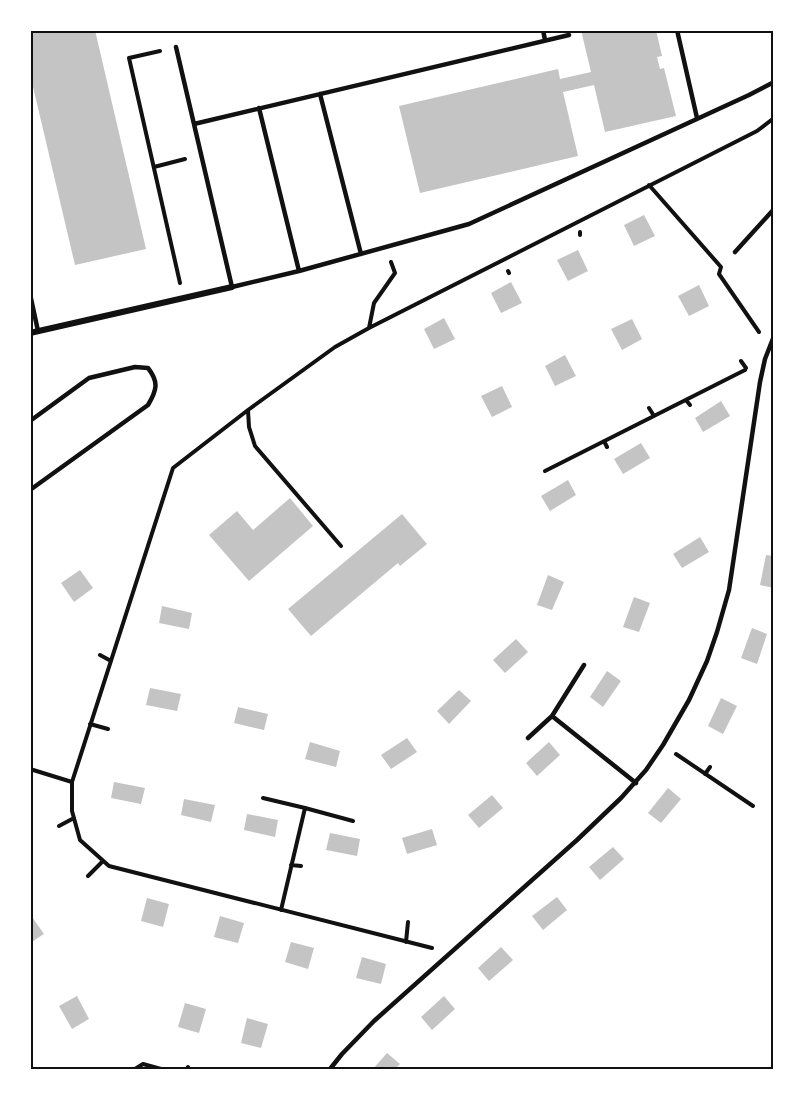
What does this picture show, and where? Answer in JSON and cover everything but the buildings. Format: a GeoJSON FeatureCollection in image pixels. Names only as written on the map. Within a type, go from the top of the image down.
{"type":"FeatureCollection","features":[{"type":"Feature","properties":{"kind":"street"},"geometry":{"type":"LineString","coordinates":[[30,333],[232,287]]}},
{"type":"Feature","properties":{"kind":"lane"},"geometry":{"type":"LineString","coordinates":[[543,30],[546,40]]}},
{"type":"Feature","properties":{"kind":"lane"},"geometry":{"type":"LineString","coordinates":[[677,30],[697,118]]}},
{"type":"Feature","properties":{"kind":"lane"},"geometry":{"type":"LineString","coordinates":[[194,124],[569,35]]}},
{"type":"Feature","properties":{"kind":"lane"},"geometry":{"type":"LineString","coordinates":[[176,47],[232,287],[469,224],[774,82]]}},
{"type":"Feature","properties":{"kind":"lane"},"geometry":{"type":"LineString","coordinates":[[320,94],[361,254]]}},
{"type":"Feature","properties":{"kind":"lane"},"geometry":{"type":"LineString","coordinates":[[259,108],[299,271]]}},
{"type":"Feature","properties":{"kind":"lane"},"geometry":{"type":"LineString","coordinates":[[735,252],[774,209]]}},
{"type":"Feature","properties":{"kind":"lane"},"geometry":{"type":"LineString","coordinates":[[30,294],[38,332]]}},
{"type":"Feature","properties":{"kind":"lane"},"geometry":{"type":"LineString","coordinates":[[330,1069],[375,1021],[577,840],[636,783],[663,745],[689,700],[707,661],[729,590],[760,382],[765,359],[774,336]]}},
{"type":"Feature","properties":{"kind":"lane"},"geometry":{"type":"LineString","coordinates":[[30,421],[89,378],[135,367],[148,368],[154,377],[155,392],[148,405],[30,490]]}},
{"type":"Feature","properties":{"kind":"lane"},"geometry":{"type":"LineString","coordinates":[[528,738],[552,716],[584,665]]}},
{"type":"Feature","properties":{"kind":"lane"},"geometry":{"type":"LineString","coordinates":[[552,716],[636,783]]}},
{"type":"Feature","properties":{"kind":"path"},"geometry":{"type":"LineString","coordinates":[[176,47],[129,58],[183,298]]}},
{"type":"Feature","properties":{"kind":"path"},"geometry":{"type":"LineString","coordinates":[[450,953],[109,866],[81,840],[72,810],[72,782],[172,468],[335,346],[757,131],[774,118]]}},
{"type":"Feature","properties":{"kind":"path"},"geometry":{"type":"LineString","coordinates":[[154,167],[201,156]]}},
{"type":"Feature","properties":{"kind":"path"},"geometry":{"type":"LineString","coordinates":[[649,185],[721,267],[719,274],[769,347]]}},
{"type":"Feature","properties":{"kind":"path"},"geometry":{"type":"LineString","coordinates":[[369,328],[374,303],[395,273],[386,247]]}},
{"type":"Feature","properties":{"kind":"path"},"geometry":{"type":"LineString","coordinates":[[543,465],[546,471],[561,464],[765,359]]}},
{"type":"Feature","properties":{"kind":"path"},"geometry":{"type":"LineString","coordinates":[[686,400],[690,405]]}},
{"type":"Feature","properties":{"kind":"path"},"geometry":{"type":"LineString","coordinates":[[650,408],[654,416]]}},
{"type":"Feature","properties":{"kind":"path"},"geometry":{"type":"LineString","coordinates":[[248,410],[249,427],[255,446],[341,546]]}},
{"type":"Feature","properties":{"kind":"path"},"geometry":{"type":"LineString","coordinates":[[604,441],[607,447]]}},
{"type":"Feature","properties":{"kind":"path"},"geometry":{"type":"LineString","coordinates":[[100,655],[111,661]]}},
{"type":"Feature","properties":{"kind":"path"},"geometry":{"type":"LineString","coordinates":[[90,724],[108,729]]}},
{"type":"Feature","properties":{"kind":"path"},"geometry":{"type":"LineString","coordinates":[[663,745],[753,806]]}},
{"type":"Feature","properties":{"kind":"path"},"geometry":{"type":"LineString","coordinates":[[705,774],[710,767]]}},
{"type":"Feature","properties":{"kind":"path"},"geometry":{"type":"LineString","coordinates":[[30,769],[72,782]]}},
{"type":"Feature","properties":{"kind":"path"},"geometry":{"type":"LineString","coordinates":[[263,798],[353,821]]}},
{"type":"Feature","properties":{"kind":"path"},"geometry":{"type":"LineString","coordinates":[[281,910],[304,808]]}},
{"type":"Feature","properties":{"kind":"path"},"geometry":{"type":"LineString","coordinates":[[59,826],[74,818]]}},
{"type":"Feature","properties":{"kind":"path"},"geometry":{"type":"LineString","coordinates":[[88,876],[103,861]]}},
{"type":"Feature","properties":{"kind":"path"},"geometry":{"type":"LineString","coordinates":[[291,865],[301,866]]}},
{"type":"Feature","properties":{"kind":"path"},"geometry":{"type":"LineString","coordinates":[[406,942],[408,922]]}},
{"type":"Feature","properties":{"kind":"path"},"geometry":{"type":"LineString","coordinates":[[135,1069],[144,1067],[161,1069]]}}]}
